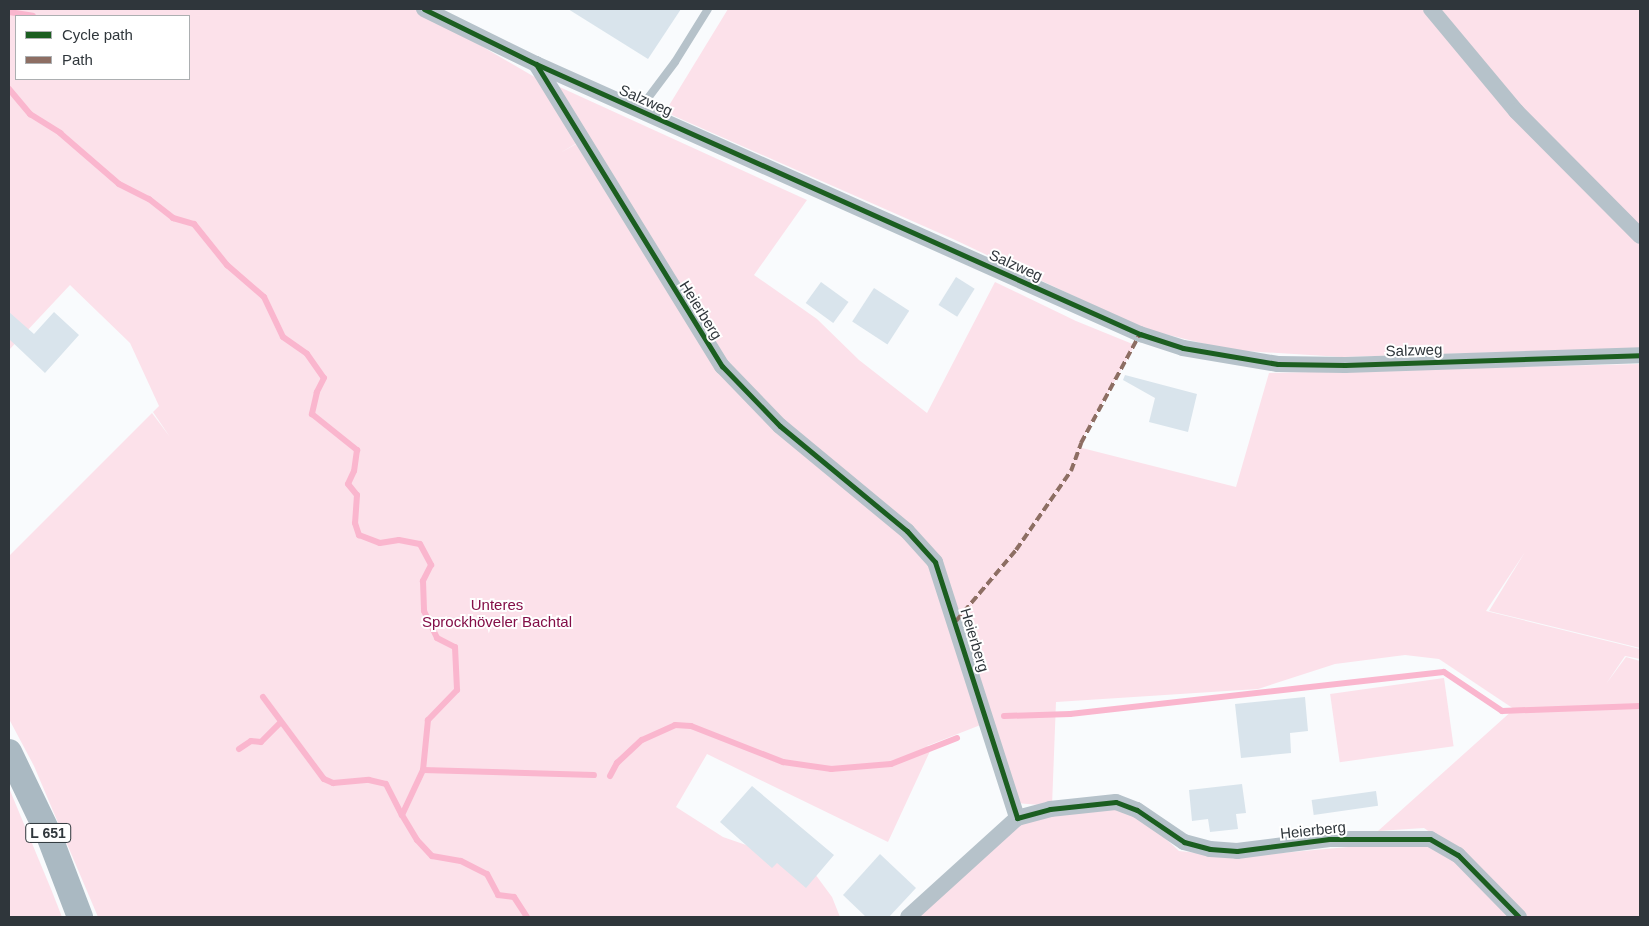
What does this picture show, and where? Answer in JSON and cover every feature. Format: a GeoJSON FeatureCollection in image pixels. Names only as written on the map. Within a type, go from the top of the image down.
{"type":"FeatureCollection","features":[{"type":"Feature","properties":{"kind":"main road","name":"L 651"},"geometry":{"type":"LineString","coordinates":[[9,752],[48,833],[80,917]]}},
{"type":"Feature","properties":{"kind":"street","name":"Salzweg"},"geometry":{"type":"LineString","coordinates":[[424,9],[536,64],[1140,334],[1183,348],[1268,363],[1326,365],[1640,355]]}},
{"type":"Feature","properties":{"kind":"street"},"geometry":{"type":"LineString","coordinates":[[1431,9],[1516,111],[1640,236]]}},
{"type":"Feature","properties":{"kind":"street","name":"Heierberg"},"geometry":{"type":"LineString","coordinates":[[536,64],[722,366],[780,426],[907,531],[935,562],[1017,818]]}},
{"type":"Feature","properties":{"kind":"street","name":"Heierberg"},"geometry":{"type":"LineString","coordinates":[[908,917],[1017,818],[1050,809],[1116,802],[1137,810],[1184,842],[1198,847],[1237,851],[1329,839],[1430,839],[1458,855],[1519,917]]}},
{"type":"Feature","properties":{"kind":"lane"},"geometry":{"type":"LineString","coordinates":[[639,110],[675,62],[708,9]]}},
{"type":"Feature","properties":{"kind":"green space","name":"Unteres Sprockhöveler Bachtal"},"geometry":{"type":"Polygon","coordinates":[[[9,9],[418,9],[538,79],[577,143],[560,153],[578,143],[721,371],[934,563],[983,724],[927,746],[931,749],[888,842],[707,754],[676,807],[723,837],[786,859],[815,874],[832,897],[840,917],[98,917],[34,766],[9,719],[9,556],[152,413],[170,437],[153,412],[159,406],[130,343],[70,285],[9,350],[9,9]]]}},
{"type":"Feature","properties":{"kind":"green space"},"geometry":{"type":"Polygon","coordinates":[[[728,9],[1423,9],[1520,122],[1640,244],[1640,348],[1342,357],[1230,350],[1144,329],[953,239],[665,112],[728,9]]]}},
{"type":"Feature","properties":{"kind":"green space"},"geometry":{"type":"Polygon","coordinates":[[[1432,9],[1640,9],[1640,231],[1602,197],[1432,9]]]}},
{"type":"Feature","properties":{"kind":"green space"},"geometry":{"type":"Polygon","coordinates":[[[553,84],[807,200],[754,275],[817,319],[859,360],[927,413],[995,282],[1076,321],[1135,345],[1078,447],[1236,487],[1269,373],[1640,364],[1640,648],[1489,611],[1525,552],[1486,611],[1640,649],[1640,659],[1625,656],[1606,684],[1626,657],[1640,661],[1640,917],[1523,917],[1459,852],[1424,828],[1378,831],[1514,709],[1439,659],[1405,655],[1335,664],[1258,689],[1056,702],[1052,806],[1015,803],[944,578],[862,492],[721,362],[553,84]]]}},
{"type":"Feature","properties":{"kind":"green space"},"geometry":{"type":"Polygon","coordinates":[[[1444,678],[1454,746],[1340,762],[1330,694],[1444,678]]]}},
{"type":"Feature","properties":{"kind":"green space"},"geometry":{"type":"Polygon","coordinates":[[[9,788],[51,889],[62,917],[9,917],[9,788]]]}},
{"type":"Feature","properties":{"kind":"green space"},"geometry":{"type":"Polygon","coordinates":[[[1127,803],[1179,851],[1236,857],[1426,840],[1456,858],[1515,917],[918,917],[1021,821],[1127,803]]]}},
{"type":"Feature","properties":{"kind":"building"},"geometry":{"type":"Polygon","coordinates":[[[568,9],[681,9],[648,59],[568,9]]]}},
{"type":"Feature","properties":{"kind":"building"},"geometry":{"type":"Polygon","coordinates":[[[956,277],[975,289],[957,317],[939,305],[956,277]]]}},
{"type":"Feature","properties":{"kind":"building"},"geometry":{"type":"Polygon","coordinates":[[[821,282],[849,302],[833,323],[806,303],[821,282]]]}},
{"type":"Feature","properties":{"kind":"building"},"geometry":{"type":"Polygon","coordinates":[[[874,288],[909,311],[887,344],[852,322],[874,288]]]}},
{"type":"Feature","properties":{"kind":"building"},"geometry":{"type":"Polygon","coordinates":[[[9,312],[34,334],[54,312],[79,335],[45,373],[9,339],[9,312]]]}},
{"type":"Feature","properties":{"kind":"building"},"geometry":{"type":"Polygon","coordinates":[[[1125,375],[1197,394],[1188,432],[1149,422],[1155,398],[1123,380],[1125,375]]]}},
{"type":"Feature","properties":{"kind":"building"},"geometry":{"type":"Polygon","coordinates":[[[1305,697],[1308,731],[1290,733],[1291,753],[1241,758],[1235,704],[1305,697]]]}},
{"type":"Feature","properties":{"kind":"building"},"geometry":{"type":"Polygon","coordinates":[[[1242,784],[1246,813],[1236,814],[1238,829],[1210,832],[1208,819],[1192,821],[1189,790],[1242,784]]]}},
{"type":"Feature","properties":{"kind":"building"},"geometry":{"type":"Polygon","coordinates":[[[752,786],[834,855],[806,888],[777,863],[772,868],[720,822],[752,786]]]}},
{"type":"Feature","properties":{"kind":"building"},"geometry":{"type":"Polygon","coordinates":[[[1376,791],[1378,806],[1314,815],[1312,800],[1376,791]]]}},
{"type":"Feature","properties":{"kind":"building"},"geometry":{"type":"Polygon","coordinates":[[[880,854],[916,888],[889,917],[866,917],[843,895],[880,854]]]}},
{"type":"Feature","properties":{"kind":"waterway"},"geometry":{"type":"LineString","coordinates":[[9,12],[27,15]]}},
{"type":"Feature","properties":{"kind":"waterway"},"geometry":{"type":"LineString","coordinates":[[9,89],[30,114],[60,133],[119,184],[149,199],[173,218],[194,224],[227,265],[264,297],[283,337],[307,354],[324,378],[317,392],[312,414],[357,450],[354,471],[348,484],[357,495],[355,523],[359,535],[380,543],[399,540],[420,544],[431,565],[423,581],[424,611],[437,638],[455,647],[457,690],[428,720],[423,770],[402,815],[417,840],[432,856],[461,861],[487,874],[498,895],[514,897],[527,917]]}},
{"type":"Feature","properties":{"kind":"waterway"},"geometry":{"type":"LineString","coordinates":[[1004,716],[1070,714],[1444,672],[1502,711],[1640,706]]}},
{"type":"Feature","properties":{"kind":"waterway"},"geometry":{"type":"LineString","coordinates":[[263,697],[324,779],[333,783],[369,780],[386,784],[402,815]]}},
{"type":"Feature","properties":{"kind":"waterway"},"geometry":{"type":"LineString","coordinates":[[239,749],[251,741],[261,742],[281,722]]}},
{"type":"Feature","properties":{"kind":"waterway"},"geometry":{"type":"LineString","coordinates":[[610,776],[617,763],[642,740],[675,725],[691,726],[783,762],[831,769],[891,764],[957,738]]}},
{"type":"Feature","properties":{"kind":"waterway"},"geometry":{"type":"LineString","coordinates":[[423,770],[594,775]]}},
{"type":"Feature","properties":{"kind":"marked path"},"geometry":{"type":"LineString","coordinates":[[956,621],[1016,550],[1071,471],[1081,443],[1140,334]]}},
{"type":"Feature","properties":{"kind":"cycle path"},"geometry":{"type":"LineString","coordinates":[[424,9],[536,64],[1140,334],[1183,348],[1278,364],[1345,365],[1640,355]]}},
{"type":"Feature","properties":{"kind":"cycle path"},"geometry":{"type":"LineString","coordinates":[[536,64],[722,366],[780,426],[907,531],[935,562],[1017,818],[1050,809],[1116,802],[1137,810],[1184,842],[1210,849],[1237,851],[1329,839],[1430,839],[1458,855],[1519,917]]}}]}
